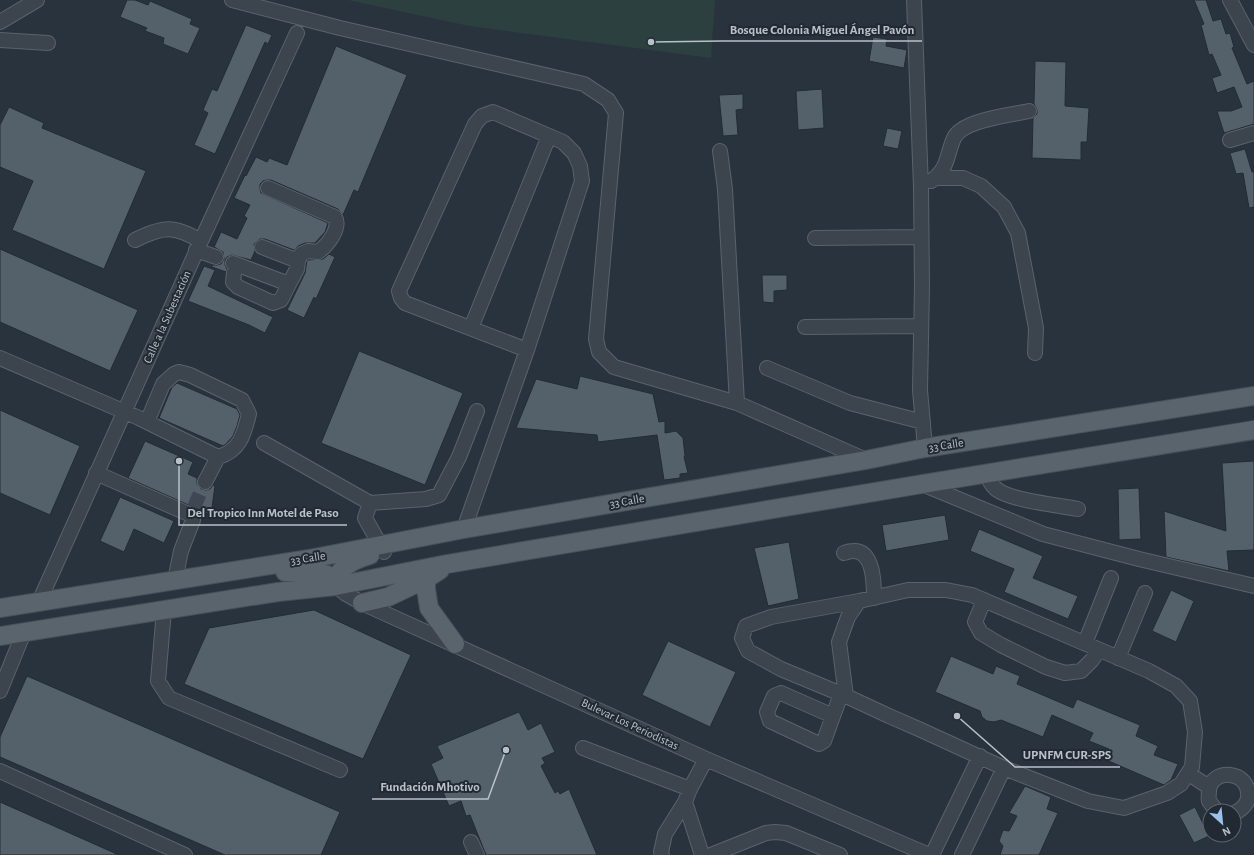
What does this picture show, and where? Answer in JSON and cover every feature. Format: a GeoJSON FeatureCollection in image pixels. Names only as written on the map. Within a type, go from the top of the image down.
{"type":"FeatureCollection","features":[{"type":"Feature","properties":{"kind":"main road","name":"33 Calle"},"geometry":{"type":"LineString","coordinates":[[0,608],[382,548],[464,529],[866,460],[925,448],[1254,396]]}},
{"type":"Feature","properties":{"kind":"main road"},"geometry":{"type":"LineString","coordinates":[[0,636],[278,592],[336,586],[447,564],[986,473],[1254,430]]}},
{"type":"Feature","properties":{"kind":"main road"},"geometry":{"type":"LineString","coordinates":[[336,586],[336,578],[338,574],[350,562],[382,548]]}},
{"type":"Feature","properties":{"kind":"main road"},"geometry":{"type":"LineString","coordinates":[[362,603],[388,597],[426,579],[447,564]]}},
{"type":"Feature","properties":{"kind":"main road"},"geometry":{"type":"LineString","coordinates":[[213,574],[235,577],[305,571],[327,574],[332,577],[336,586]]}},
{"type":"Feature","properties":{"kind":"main road"},"geometry":{"type":"LineString","coordinates":[[426,579],[429,608],[455,644]]}},
{"type":"Feature","properties":{"kind":"street"},"geometry":{"type":"LineString","coordinates":[[0,22],[37,0]]}},
{"type":"Feature","properties":{"kind":"street"},"geometry":{"type":"LineString","coordinates":[[232,0],[340,28],[584,84],[608,100],[616,113],[596,339],[599,352],[614,367],[737,403],[866,460]]}},
{"type":"Feature","properties":{"kind":"street"},"geometry":{"type":"LineString","coordinates":[[914,0],[922,237],[920,390],[925,448]]}},
{"type":"Feature","properties":{"kind":"street"},"geometry":{"type":"LineString","coordinates":[[1230,0],[1254,45]]}},
{"type":"Feature","properties":{"kind":"street","name":"Calle a la Subestación"},"geometry":{"type":"LineString","coordinates":[[39,602],[198,245],[297,33]]}},
{"type":"Feature","properties":{"kind":"street"},"geometry":{"type":"LineString","coordinates":[[0,40],[48,43]]}},
{"type":"Feature","properties":{"kind":"street"},"geometry":{"type":"LineString","coordinates":[[464,529],[527,350],[582,181],[580,166],[574,153],[563,142],[493,112],[482,116],[475,124],[399,291],[401,298],[405,303],[527,350]]}},
{"type":"Feature","properties":{"kind":"street"},"geometry":{"type":"LineString","coordinates":[[921,188],[935,178],[944,167],[954,136],[962,130],[986,119],[1029,112]]}},
{"type":"Feature","properties":{"kind":"street"},"geometry":{"type":"LineString","coordinates":[[1230,140],[1254,133]]}},
{"type":"Feature","properties":{"kind":"street"},"geometry":{"type":"LineString","coordinates":[[471,328],[549,136]]}},
{"type":"Feature","properties":{"kind":"street"},"geometry":{"type":"LineString","coordinates":[[720,151],[725,189],[737,403]]}},
{"type":"Feature","properties":{"kind":"street"},"geometry":{"type":"LineString","coordinates":[[935,178],[963,178],[981,186],[1004,207],[1018,233],[1036,328],[1035,353]]}},
{"type":"Feature","properties":{"kind":"street"},"geometry":{"type":"LineString","coordinates":[[268,188],[325,212],[337,219],[334,233],[323,248],[318,252],[308,251],[301,254],[297,270],[281,300],[273,302],[238,287],[233,282],[235,264],[289,284]]}},
{"type":"Feature","properties":{"kind":"street"},"geometry":{"type":"LineString","coordinates":[[136,240],[162,229],[178,230],[216,257]]}},
{"type":"Feature","properties":{"kind":"street"},"geometry":{"type":"LineString","coordinates":[[815,238],[922,237]]}},
{"type":"Feature","properties":{"kind":"street"},"geometry":{"type":"LineString","coordinates":[[262,247],[298,262]]}},
{"type":"Feature","properties":{"kind":"street"},"geometry":{"type":"LineString","coordinates":[[805,327],[921,326]]}},
{"type":"Feature","properties":{"kind":"street"},"geometry":{"type":"LineString","coordinates":[[0,358],[124,412],[218,457],[226,455],[235,449],[243,435],[250,414],[242,400],[190,375],[179,372],[174,374],[163,384],[146,422]]}},
{"type":"Feature","properties":{"kind":"street"},"geometry":{"type":"LineString","coordinates":[[767,368],[850,403],[923,422]]}},
{"type":"Feature","properties":{"kind":"street"},"geometry":{"type":"LineString","coordinates":[[264,443],[370,503],[426,499],[439,495],[459,457],[477,411]]}},
{"type":"Feature","properties":{"kind":"street"},"geometry":{"type":"LineString","coordinates":[[205,482],[218,457]]}},
{"type":"Feature","properties":{"kind":"street"},"geometry":{"type":"LineString","coordinates":[[96,473],[193,511],[193,520],[181,551],[175,580]]}},
{"type":"Feature","properties":{"kind":"street"},"geometry":{"type":"LineString","coordinates":[[986,473],[990,482],[998,490],[1017,498],[1078,509]]}},
{"type":"Feature","properties":{"kind":"street"},"geometry":{"type":"LineString","coordinates":[[922,484],[1044,534],[1139,559],[1254,586]]}},
{"type":"Feature","properties":{"kind":"street"},"geometry":{"type":"LineString","coordinates":[[370,503],[365,518],[382,548]]}},
{"type":"Feature","properties":{"kind":"street"},"geometry":{"type":"LineString","coordinates":[[844,553],[854,551],[864,554],[871,565],[874,598]]}},
{"type":"Feature","properties":{"kind":"street"},"geometry":{"type":"LineString","coordinates":[[1084,643],[1111,578]]}},
{"type":"Feature","properties":{"kind":"street","name":"Bulevar Los Periodistas"},"geometry":{"type":"LineString","coordinates":[[336,586],[346,594],[362,603],[455,644],[706,760],[908,851],[930,855]]}},
{"type":"Feature","properties":{"kind":"street"},"geometry":{"type":"LineString","coordinates":[[908,590],[946,590],[972,595],[984,600],[1149,671],[1176,686],[1190,701],[1195,732],[1192,767],[1182,784],[1167,794],[1124,808],[1088,801],[1004,768],[844,695],[781,669],[748,651],[742,638],[746,626],[771,617],[859,601],[908,590]]}},
{"type":"Feature","properties":{"kind":"street"},"geometry":{"type":"LineString","coordinates":[[1118,658],[1146,593]]}},
{"type":"Feature","properties":{"kind":"street"},"geometry":{"type":"LineString","coordinates":[[984,600],[975,622],[981,632],[1001,645],[1046,667],[1065,673],[1081,671],[1099,650]]}},
{"type":"Feature","properties":{"kind":"street"},"geometry":{"type":"LineString","coordinates":[[833,716],[782,693],[774,696],[767,712],[770,722],[819,744],[824,741],[833,716],[844,695],[839,642],[848,617],[859,601]]}},
{"type":"Feature","properties":{"kind":"street"},"geometry":{"type":"LineString","coordinates":[[164,610],[158,681],[169,698],[340,770]]}},
{"type":"Feature","properties":{"kind":"street"},"geometry":{"type":"LineString","coordinates":[[0,691],[24,632]]}},
{"type":"Feature","properties":{"kind":"street"},"geometry":{"type":"LineString","coordinates":[[583,748],[688,795]]}},
{"type":"Feature","properties":{"kind":"street"},"geometry":{"type":"LineString","coordinates":[[930,855],[980,756]]}},
{"type":"Feature","properties":{"kind":"street"},"geometry":{"type":"LineString","coordinates":[[659,854],[665,834],[688,795],[706,760]]}},
{"type":"Feature","properties":{"kind":"street"},"geometry":{"type":"LineString","coordinates":[[962,855],[1004,768]]}},
{"type":"Feature","properties":{"kind":"street"},"geometry":{"type":"LineString","coordinates":[[0,771],[185,855]]}},
{"type":"Feature","properties":{"kind":"street"},"geometry":{"type":"LineString","coordinates":[[1189,774],[1209,787]]}},
{"type":"Feature","properties":{"kind":"street"},"geometry":{"type":"LineString","coordinates":[[1211,803],[1209,800],[1209,787],[1214,780],[1226,774],[1234,775],[1243,780],[1248,789],[1248,800],[1242,808]]}},
{"type":"Feature","properties":{"kind":"street"},"geometry":{"type":"LineString","coordinates":[[688,795],[702,855]]}},
{"type":"Feature","properties":{"kind":"street"},"geometry":{"type":"LineString","coordinates":[[711,855],[766,833],[775,832],[786,833],[840,855]]}},
{"type":"Feature","properties":{"kind":"street"},"geometry":{"type":"LineString","coordinates":[[471,842],[477,855]]}},
{"type":"Feature","properties":{"kind":"green space"},"geometry":{"type":"Polygon","coordinates":[[[348,0],[715,0],[711,58],[469,26],[348,0]]]}},
{"type":"Feature","properties":{"kind":"building"},"geometry":{"type":"Polygon","coordinates":[[[127,0],[135,0],[148,5],[150,1],[192,19],[190,24],[200,28],[188,54],[163,44],[164,38],[145,31],[147,28],[120,17],[127,0]]]}},
{"type":"Feature","properties":{"kind":"building"},"geometry":{"type":"Polygon","coordinates":[[[1194,0],[1206,0],[1213,21],[1221,19],[1226,34],[1230,33],[1234,47],[1232,48],[1247,84],[1254,81],[1254,124],[1224,133],[1217,111],[1231,111],[1242,107],[1234,87],[1217,93],[1212,78],[1221,75],[1212,54],[1209,55],[1201,25],[1204,24],[1194,0]]]}},
{"type":"Feature","properties":{"kind":"building"},"geometry":{"type":"Polygon","coordinates":[[[246,25],[272,35],[268,44],[265,42],[215,154],[194,145],[208,113],[203,110],[212,89],[217,91],[246,25]]]}},
{"type":"Feature","properties":{"kind":"building"},"geometry":{"type":"Polygon","coordinates":[[[873,37],[887,39],[886,46],[907,50],[904,68],[869,61],[873,37]]]}},
{"type":"Feature","properties":{"kind":"building"},"geometry":{"type":"Polygon","coordinates":[[[336,46],[407,75],[358,192],[354,190],[343,215],[338,209],[271,180],[263,181],[260,184],[261,193],[328,223],[325,232],[315,243],[305,243],[298,246],[294,250],[265,239],[260,239],[254,244],[255,251],[251,260],[232,255],[227,257],[225,260],[227,269],[226,272],[212,267],[212,265],[221,264],[224,259],[223,252],[214,247],[221,232],[237,239],[247,218],[244,216],[250,205],[234,198],[245,175],[246,176],[256,157],[267,162],[269,158],[287,165],[336,46]]]}},
{"type":"Feature","properties":{"kind":"building"},"geometry":{"type":"Polygon","coordinates":[[[1035,61],[1066,62],[1065,106],[1089,108],[1087,142],[1081,142],[1081,160],[1032,158],[1033,118],[1037,114],[1034,104],[1035,61]]]}},
{"type":"Feature","properties":{"kind":"building"},"geometry":{"type":"Polygon","coordinates":[[[822,89],[824,128],[798,130],[796,91],[822,89]]]}},
{"type":"Feature","properties":{"kind":"building"},"geometry":{"type":"Polygon","coordinates":[[[743,94],[743,109],[736,110],[738,135],[723,136],[719,95],[743,94]]]}},
{"type":"Feature","properties":{"kind":"building"},"geometry":{"type":"Polygon","coordinates":[[[9,107],[44,123],[42,128],[146,171],[104,269],[12,230],[33,181],[0,167],[0,125],[9,107]]]}},
{"type":"Feature","properties":{"kind":"building"},"geometry":{"type":"Polygon","coordinates":[[[887,128],[902,131],[898,149],[883,146],[887,128]]]}},
{"type":"Feature","properties":{"kind":"building"},"geometry":{"type":"Polygon","coordinates":[[[1245,149],[1252,172],[1254,172],[1254,207],[1249,208],[1243,173],[1236,174],[1230,153],[1245,149]]]}},
{"type":"Feature","properties":{"kind":"building"},"geometry":{"type":"Polygon","coordinates":[[[0,249],[138,310],[110,371],[0,322],[0,249]]]}},
{"type":"Feature","properties":{"kind":"building"},"geometry":{"type":"Polygon","coordinates":[[[329,254],[335,257],[316,299],[314,297],[304,318],[287,310],[305,273],[307,260],[323,259],[329,254]]]}},
{"type":"Feature","properties":{"kind":"building"},"geometry":{"type":"Polygon","coordinates":[[[204,266],[215,270],[208,286],[273,317],[265,333],[249,325],[188,301],[204,266]]]}},
{"type":"Feature","properties":{"kind":"building"},"geometry":{"type":"Polygon","coordinates":[[[762,275],[787,275],[787,290],[774,291],[774,303],[763,302],[762,275]]]}},
{"type":"Feature","properties":{"kind":"building"},"geometry":{"type":"Polygon","coordinates":[[[359,351],[463,393],[425,485],[321,443],[359,351]]]}},
{"type":"Feature","properties":{"kind":"building"},"geometry":{"type":"Polygon","coordinates":[[[580,376],[653,394],[659,422],[665,421],[665,433],[676,431],[683,438],[684,457],[688,473],[680,474],[680,478],[664,480],[657,435],[598,442],[597,435],[516,428],[536,379],[577,389],[580,376]]]}},
{"type":"Feature","properties":{"kind":"building"},"geometry":{"type":"Polygon","coordinates":[[[177,383],[237,409],[240,415],[237,426],[233,436],[226,444],[223,446],[159,418],[172,387],[177,383]]]}},
{"type":"Feature","properties":{"kind":"building"},"geometry":{"type":"Polygon","coordinates":[[[0,410],[80,446],[50,515],[0,493],[0,410]]]}},
{"type":"Feature","properties":{"kind":"building"},"geometry":{"type":"Polygon","coordinates":[[[145,441],[193,462],[188,474],[197,478],[197,483],[201,489],[206,490],[210,489],[213,485],[215,486],[211,515],[128,478],[145,441]]]}},
{"type":"Feature","properties":{"kind":"building"},"geometry":{"type":"Polygon","coordinates":[[[1254,461],[1254,550],[1227,551],[1229,571],[1166,557],[1164,511],[1226,531],[1222,463],[1254,461]]]}},
{"type":"Feature","properties":{"kind":"building"},"geometry":{"type":"Polygon","coordinates":[[[1139,488],[1141,539],[1119,540],[1118,489],[1139,488]]]}},
{"type":"Feature","properties":{"kind":"building"},"geometry":{"type":"Polygon","coordinates":[[[120,497],[174,521],[164,543],[134,529],[124,552],[100,541],[120,497]]]}},
{"type":"Feature","properties":{"kind":"building"},"geometry":{"type":"Polygon","coordinates":[[[945,515],[949,540],[886,551],[882,525],[945,515]]]}},
{"type":"Feature","properties":{"kind":"building"},"geometry":{"type":"Polygon","coordinates":[[[979,529],[1043,556],[1033,578],[1078,596],[1068,619],[1004,592],[1014,569],[970,551],[979,529]]]}},
{"type":"Feature","properties":{"kind":"building"},"geometry":{"type":"Polygon","coordinates":[[[789,542],[799,599],[768,606],[754,548],[789,542]]]}},
{"type":"Feature","properties":{"kind":"building"},"geometry":{"type":"Polygon","coordinates":[[[1171,590],[1194,601],[1176,642],[1152,631],[1171,590]]]}},
{"type":"Feature","properties":{"kind":"building"},"geometry":{"type":"Polygon","coordinates":[[[314,610],[411,655],[363,759],[184,684],[209,628],[314,610]]]}},
{"type":"Feature","properties":{"kind":"building"},"geometry":{"type":"Polygon","coordinates":[[[668,641],[736,672],[710,727],[642,695],[668,641]]]}},
{"type":"Feature","properties":{"kind":"building"},"geometry":{"type":"Polygon","coordinates":[[[951,656],[993,674],[996,666],[1020,676],[1017,684],[1073,708],[1077,699],[1140,725],[1136,736],[1158,746],[1154,755],[1178,764],[1171,780],[1164,785],[1104,759],[1109,749],[1089,741],[1093,733],[1052,715],[1043,737],[1001,720],[994,722],[987,721],[982,717],[980,711],[935,692],[951,656]]]}},
{"type":"Feature","properties":{"kind":"building"},"geometry":{"type":"Polygon","coordinates":[[[27,676],[340,812],[321,855],[225,855],[0,757],[0,737],[27,676]]]}},
{"type":"Feature","properties":{"kind":"building"},"geometry":{"type":"Polygon","coordinates":[[[519,712],[528,730],[541,723],[555,752],[542,758],[545,763],[541,766],[555,793],[558,791],[560,794],[569,789],[597,855],[486,855],[470,815],[466,816],[461,801],[449,806],[431,764],[443,758],[437,746],[519,712]]]}},
{"type":"Feature","properties":{"kind":"building"},"geometry":{"type":"Polygon","coordinates":[[[1025,786],[1051,797],[1047,809],[1058,813],[1039,855],[1000,855],[1003,846],[999,841],[1003,830],[1009,831],[1017,816],[1009,813],[1025,786]]]}},
{"type":"Feature","properties":{"kind":"building"},"geometry":{"type":"Polygon","coordinates":[[[0,802],[119,855],[0,855],[0,802]]]}},
{"type":"Feature","properties":{"kind":"building"},"geometry":{"type":"Polygon","coordinates":[[[1195,807],[1202,822],[1202,839],[1194,843],[1179,815],[1195,807]]]}},
{"type":"Feature","properties":{"kind":"tunnel"},"geometry":{"type":"LineString","coordinates":[[194,507],[205,482]]}},
{"type":"Feature","properties":{"kind":"place","name":"Bosque Colonia Miguel Ángel Pavón"},"geometry":{"type":"Point","coordinates":[651,42]}},
{"type":"Feature","properties":{"kind":"place","name":"Del Tropico Inn Motel de Paso"},"geometry":{"type":"Point","coordinates":[179,461]}},
{"type":"Feature","properties":{"kind":"place","name":"UPNFM CUR-SPS"},"geometry":{"type":"Point","coordinates":[957,716]}},
{"type":"Feature","properties":{"kind":"place","name":"Fundación Mhotivo"},"geometry":{"type":"Point","coordinates":[506,750]}}]}
